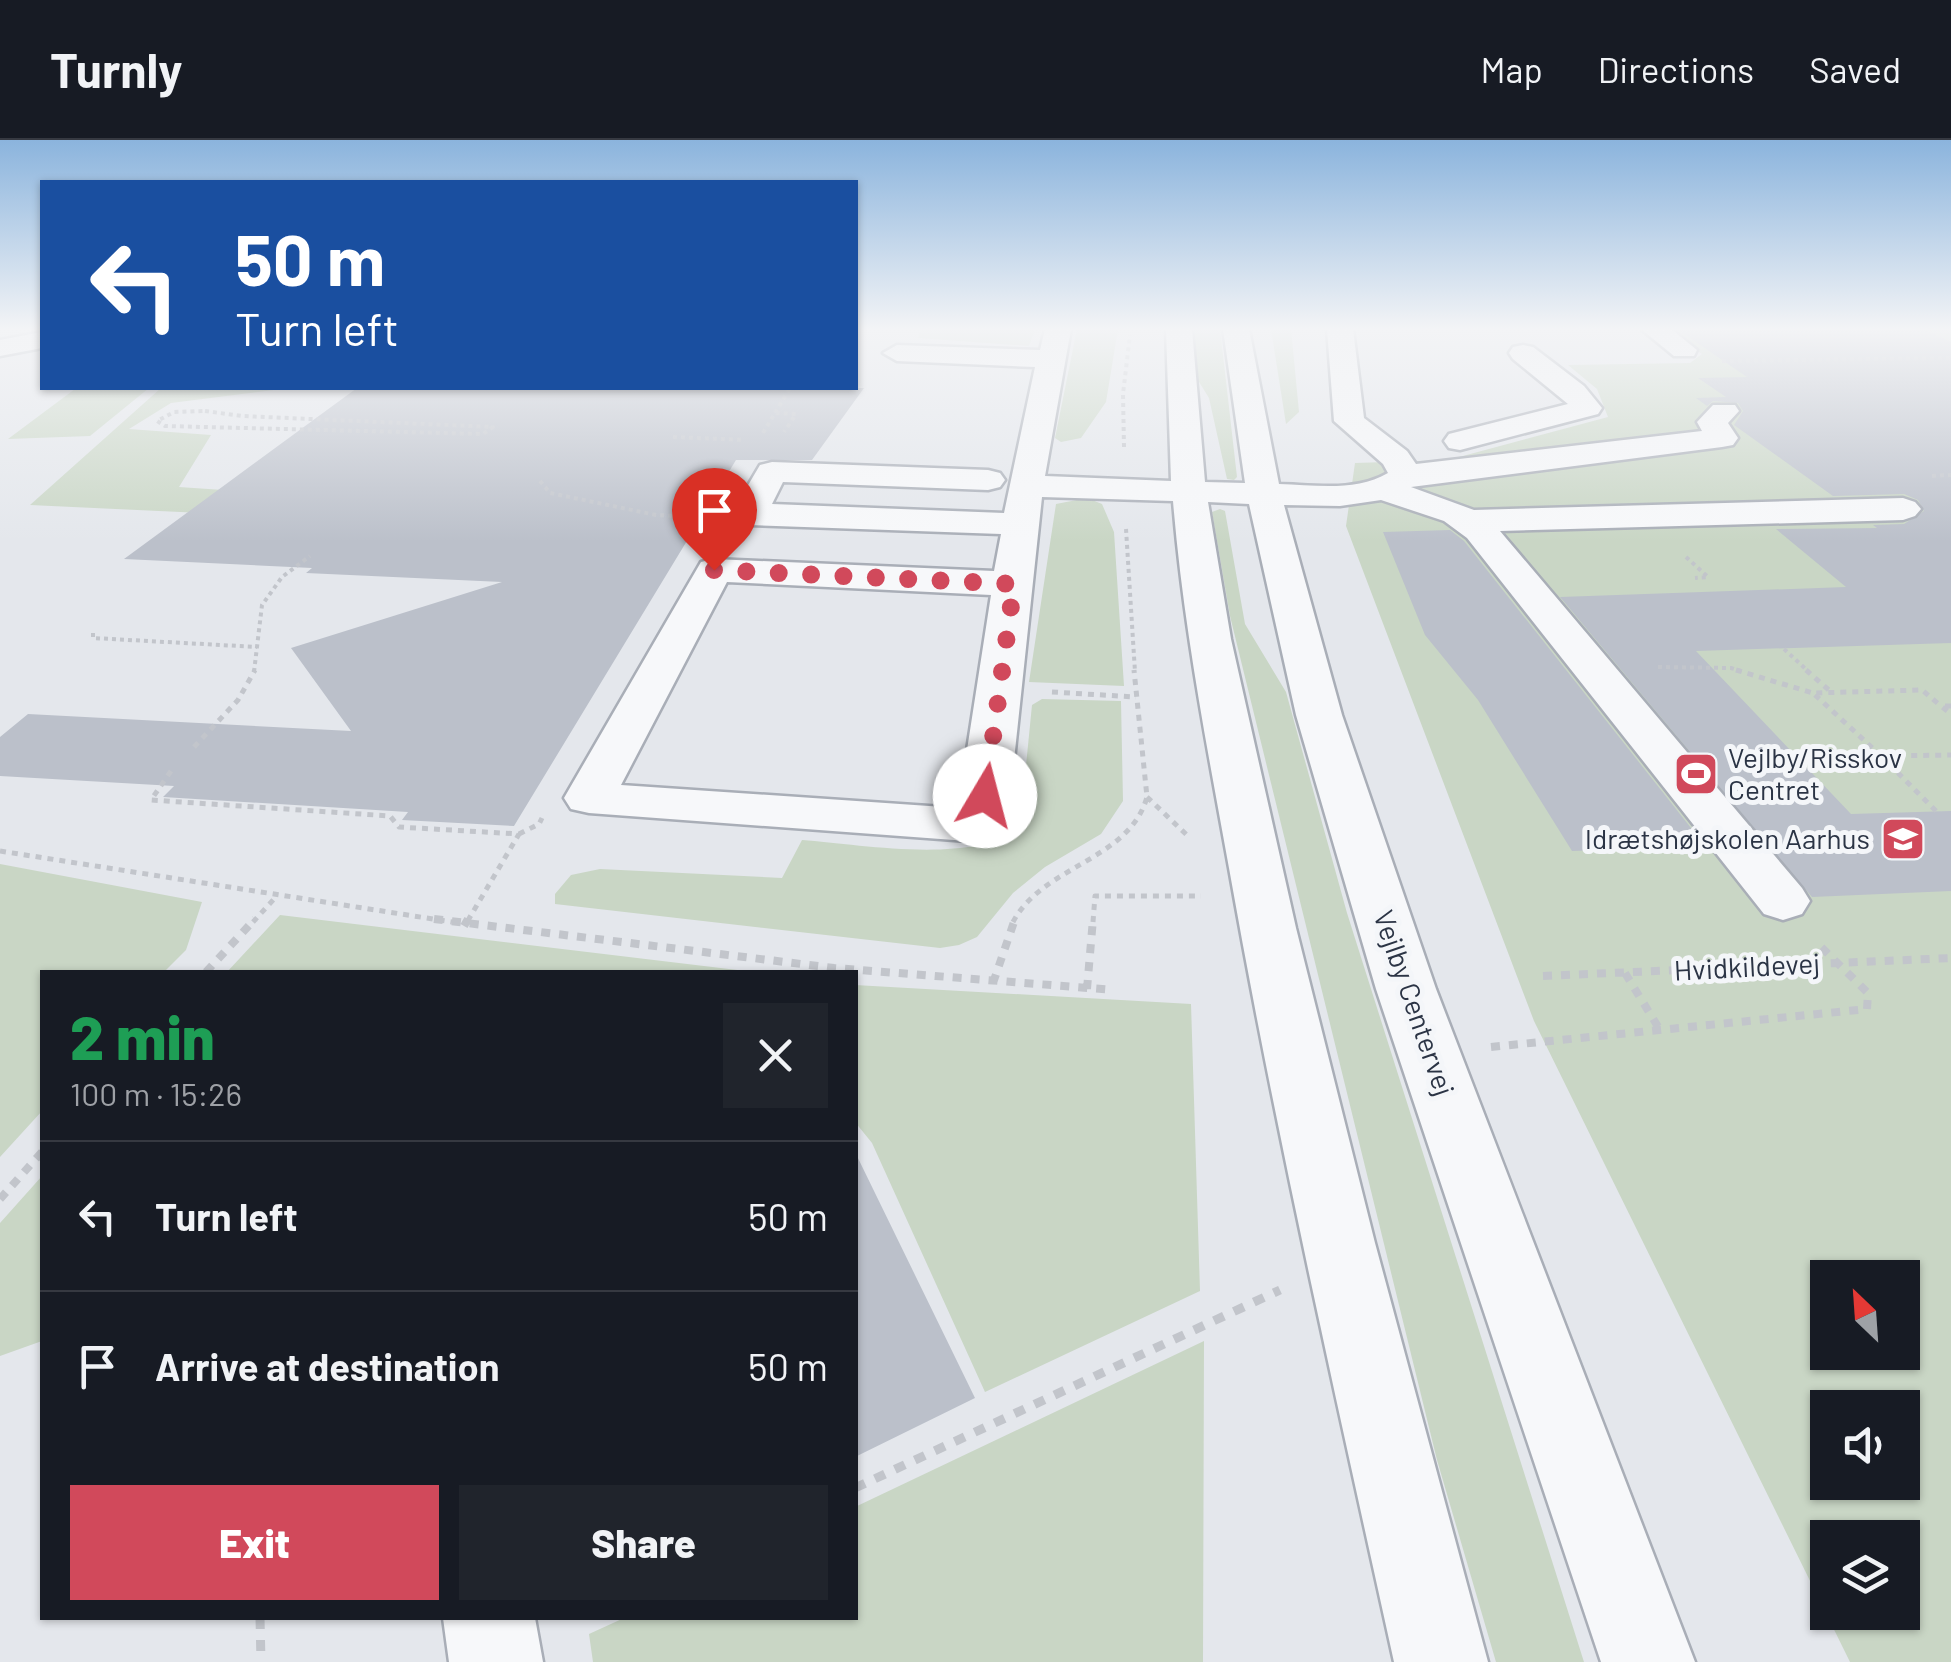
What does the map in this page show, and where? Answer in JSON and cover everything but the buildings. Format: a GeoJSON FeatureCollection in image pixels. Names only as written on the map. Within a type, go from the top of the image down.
{"type":"FeatureCollection","features":[{"type":"Feature","properties":{"kind":"street"},"geometry":{"type":"LineString","coordinates":[[1014,584],[714,570],[589,798],[980,826],[1014,584],[1011,497],[1038,400]]}},
{"type":"Feature","properties":{"kind":"street"},"geometry":{"type":"LineString","coordinates":[[1169,400],[1156,490],[1215,667],[1278,992],[1441,1662]]}},
{"type":"Feature","properties":{"kind":"street","name":"Vejlby Centervej"},"geometry":{"type":"LineString","coordinates":[[1248,400],[1264,494],[1320,715],[1430,1054],[1648,1662]]}},
{"type":"Feature","properties":{"kind":"street"},"geometry":{"type":"LineString","coordinates":[[1348,400],[1350,421],[1395,474],[1470,522],[1783,900]]}},
{"type":"Feature","properties":{"kind":"street"},"geometry":{"type":"LineString","coordinates":[[1011,497],[772,472],[749,514],[1156,490],[1330,496],[1587,408],[1581,400]]}},
{"type":"Feature","properties":{"kind":"street"},"geometry":{"type":"LineString","coordinates":[[1395,474],[1722,438],[1712,422],[1724,411]]}},
{"type":"Feature","properties":{"kind":"street"},"geometry":{"type":"LineString","coordinates":[[1470,522],[1903,509]]}},
{"type":"Feature","properties":{"kind":"street"},"geometry":{"type":"LineString","coordinates":[[489,1620],[496,1662]]}},
{"type":"Feature","properties":{"kind":"path"},"geometry":{"type":"LineString","coordinates":[[768,423],[783,400]]}},
{"type":"Feature","properties":{"kind":"path"},"geometry":{"type":"LineString","coordinates":[[993,983],[1007,934],[1019,911],[1075,866],[1112,847],[1142,815],[1147,797],[1136,698],[1156,490],[1125,400]]}},
{"type":"Feature","properties":{"kind":"path"},"geometry":{"type":"LineString","coordinates":[[205,411],[493,426],[483,434],[165,426],[157,421],[174,412],[205,411]]}},
{"type":"Feature","properties":{"kind":"path"},"geometry":{"type":"LineString","coordinates":[[775,413],[796,414],[790,424]]}},
{"type":"Feature","properties":{"kind":"path"},"geometry":{"type":"LineString","coordinates":[[673,437],[759,440],[764,430]]}},
{"type":"Feature","properties":{"kind":"path"},"geometry":{"type":"LineString","coordinates":[[540,481],[550,493],[656,515],[708,518]]}},
{"type":"Feature","properties":{"kind":"path"},"geometry":{"type":"LineString","coordinates":[[194,747],[244,691],[257,665],[257,622],[267,594],[285,572],[310,556]]}},
{"type":"Feature","properties":{"kind":"path"},"geometry":{"type":"LineString","coordinates":[[93,633],[93,638],[257,647]]}},
{"type":"Feature","properties":{"kind":"path"},"geometry":{"type":"LineString","coordinates":[[1784,648],[1831,692]]}},
{"type":"Feature","properties":{"kind":"path"},"geometry":{"type":"LineString","coordinates":[[1594,670],[1716,666],[1813,693],[1922,690],[1951,714]]}},
{"type":"Feature","properties":{"kind":"path"},"geometry":{"type":"LineString","coordinates":[[1000,689],[1136,698]]}},
{"type":"Feature","properties":{"kind":"path"},"geometry":{"type":"LineString","coordinates":[[1813,693],[1936,812]]}},
{"type":"Feature","properties":{"kind":"path"},"geometry":{"type":"LineString","coordinates":[[1941,706],[1951,706]]}},
{"type":"Feature","properties":{"kind":"path"},"geometry":{"type":"LineString","coordinates":[[1880,756],[1951,754]]}},
{"type":"Feature","properties":{"kind":"path"},"geometry":{"type":"LineString","coordinates":[[170,771],[151,800],[390,816],[399,827],[519,834],[464,926]]}},
{"type":"Feature","properties":{"kind":"path"},"geometry":{"type":"LineString","coordinates":[[0,851],[464,926],[993,983],[1114,990]]}},
{"type":"Feature","properties":{"kind":"path"},"geometry":{"type":"LineString","coordinates":[[1087,988],[1095,896],[1201,896]]}},
{"type":"Feature","properties":{"kind":"path"},"geometry":{"type":"LineString","coordinates":[[208,970],[274,898]]}},
{"type":"Feature","properties":{"kind":"path","name":"Hvidkildevej"},"geometry":{"type":"LineString","coordinates":[[1542,976],[1951,958]]}},
{"type":"Feature","properties":{"kind":"path"},"geometry":{"type":"LineString","coordinates":[[1430,1054],[1867,1009],[1868,993],[1833,963]]}},
{"type":"Feature","properties":{"kind":"path"},"geometry":{"type":"LineString","coordinates":[[1624,972],[1660,1030]]}},
{"type":"Feature","properties":{"kind":"path"},"geometry":{"type":"LineString","coordinates":[[0,1199],[40,1154]]}},
{"type":"Feature","properties":{"kind":"path"},"geometry":{"type":"LineString","coordinates":[[858,1487],[1344,1260]]}},
{"type":"Feature","properties":{"kind":"path"},"geometry":{"type":"LineString","coordinates":[[260,1620],[261,1662]]}},
{"type":"Feature","properties":{"kind":"green space"},"geometry":{"type":"Polygon","coordinates":[[[60,400],[134,400],[90,436],[8,439],[60,400]]]}},
{"type":"Feature","properties":{"kind":"green space"},"geometry":{"type":"Polygon","coordinates":[[[148,400],[194,400],[171,403],[129,429],[211,435],[179,487],[433,504],[501,527],[30,505],[148,400]]]}},
{"type":"Feature","properties":{"kind":"green space"},"geometry":{"type":"Polygon","coordinates":[[[1063,400],[1106,400],[1081,438],[1061,442],[1055,438],[1063,400]]]}},
{"type":"Feature","properties":{"kind":"green space"},"geometry":{"type":"Polygon","coordinates":[[[1209,400],[1228,400],[1237,477],[1227,479],[1209,400]]]}},
{"type":"Feature","properties":{"kind":"green space"},"geometry":{"type":"Polygon","coordinates":[[[1282,400],[1298,400],[1299,412],[1286,424],[1282,400]]]}},
{"type":"Feature","properties":{"kind":"green space","name":"Vejlby/Risskov Centret"},"geometry":{"type":"Polygon","coordinates":[[[1601,400],[1951,400],[1951,1662],[1850,1662],[1834,1630],[1920,1630],[1920,1520],[1810,1520],[1810,1581],[1534,1021],[1346,526],[1355,463],[1448,460],[1608,417],[1601,400]]]}},
{"type":"Feature","properties":{"kind":"green space"},"geometry":{"type":"Polygon","coordinates":[[[1087,498],[1102,504],[1114,532],[1124,686],[1029,682],[1056,504],[1087,498]]]}},
{"type":"Feature","properties":{"kind":"green space"},"geometry":{"type":"Polygon","coordinates":[[[1225,511],[1245,624],[1286,692],[1347,913],[1584,1662],[1496,1662],[1437,1460],[1230,616],[1212,512],[1225,511]]]}},
{"type":"Feature","properties":{"kind":"green space"},"geometry":{"type":"Polygon","coordinates":[[[1042,699],[1121,701],[1123,801],[1101,834],[1045,867],[1013,893],[977,937],[959,945],[940,948],[555,904],[555,894],[571,875],[600,869],[782,878],[802,840],[916,850],[976,846],[1000,838],[1020,826],[1032,705],[1042,699]]]}},
{"type":"Feature","properties":{"kind":"green space"},"geometry":{"type":"Polygon","coordinates":[[[0,864],[202,902],[186,950],[166,970],[40,970],[40,1113],[0,1157],[0,864]]]}},
{"type":"Feature","properties":{"kind":"green space"},"geometry":{"type":"Polygon","coordinates":[[[280,915],[737,970],[229,970],[280,915]]]}},
{"type":"Feature","properties":{"kind":"green space"},"geometry":{"type":"Polygon","coordinates":[[[858,985],[1191,1004],[1200,1291],[985,1392],[872,1143],[858,1126],[858,985]]]}},
{"type":"Feature","properties":{"kind":"green space"},"geometry":{"type":"Polygon","coordinates":[[[40,1178],[40,1342],[0,1356],[0,1223],[40,1178]]]}},
{"type":"Feature","properties":{"kind":"green space"},"geometry":{"type":"Polygon","coordinates":[[[1204,1341],[1203,1662],[593,1662],[589,1634],[620,1620],[858,1620],[858,1506],[1204,1341]]]}},
{"type":"Feature","properties":{"kind":"place","name":"Vejlby/Risskov Centret"},"geometry":{"type":"Point","coordinates":[1696,774]}},
{"type":"Feature","properties":{"kind":"place","name":"Idrætshøjskolen Aarhus"},"geometry":{"type":"Point","coordinates":[1903,839]}},
{"type":"Feature","properties":{"kind":"route"},"geometry":{"type":"LineString","coordinates":[[714,570],[1014,584],[985,796]]}}]}
